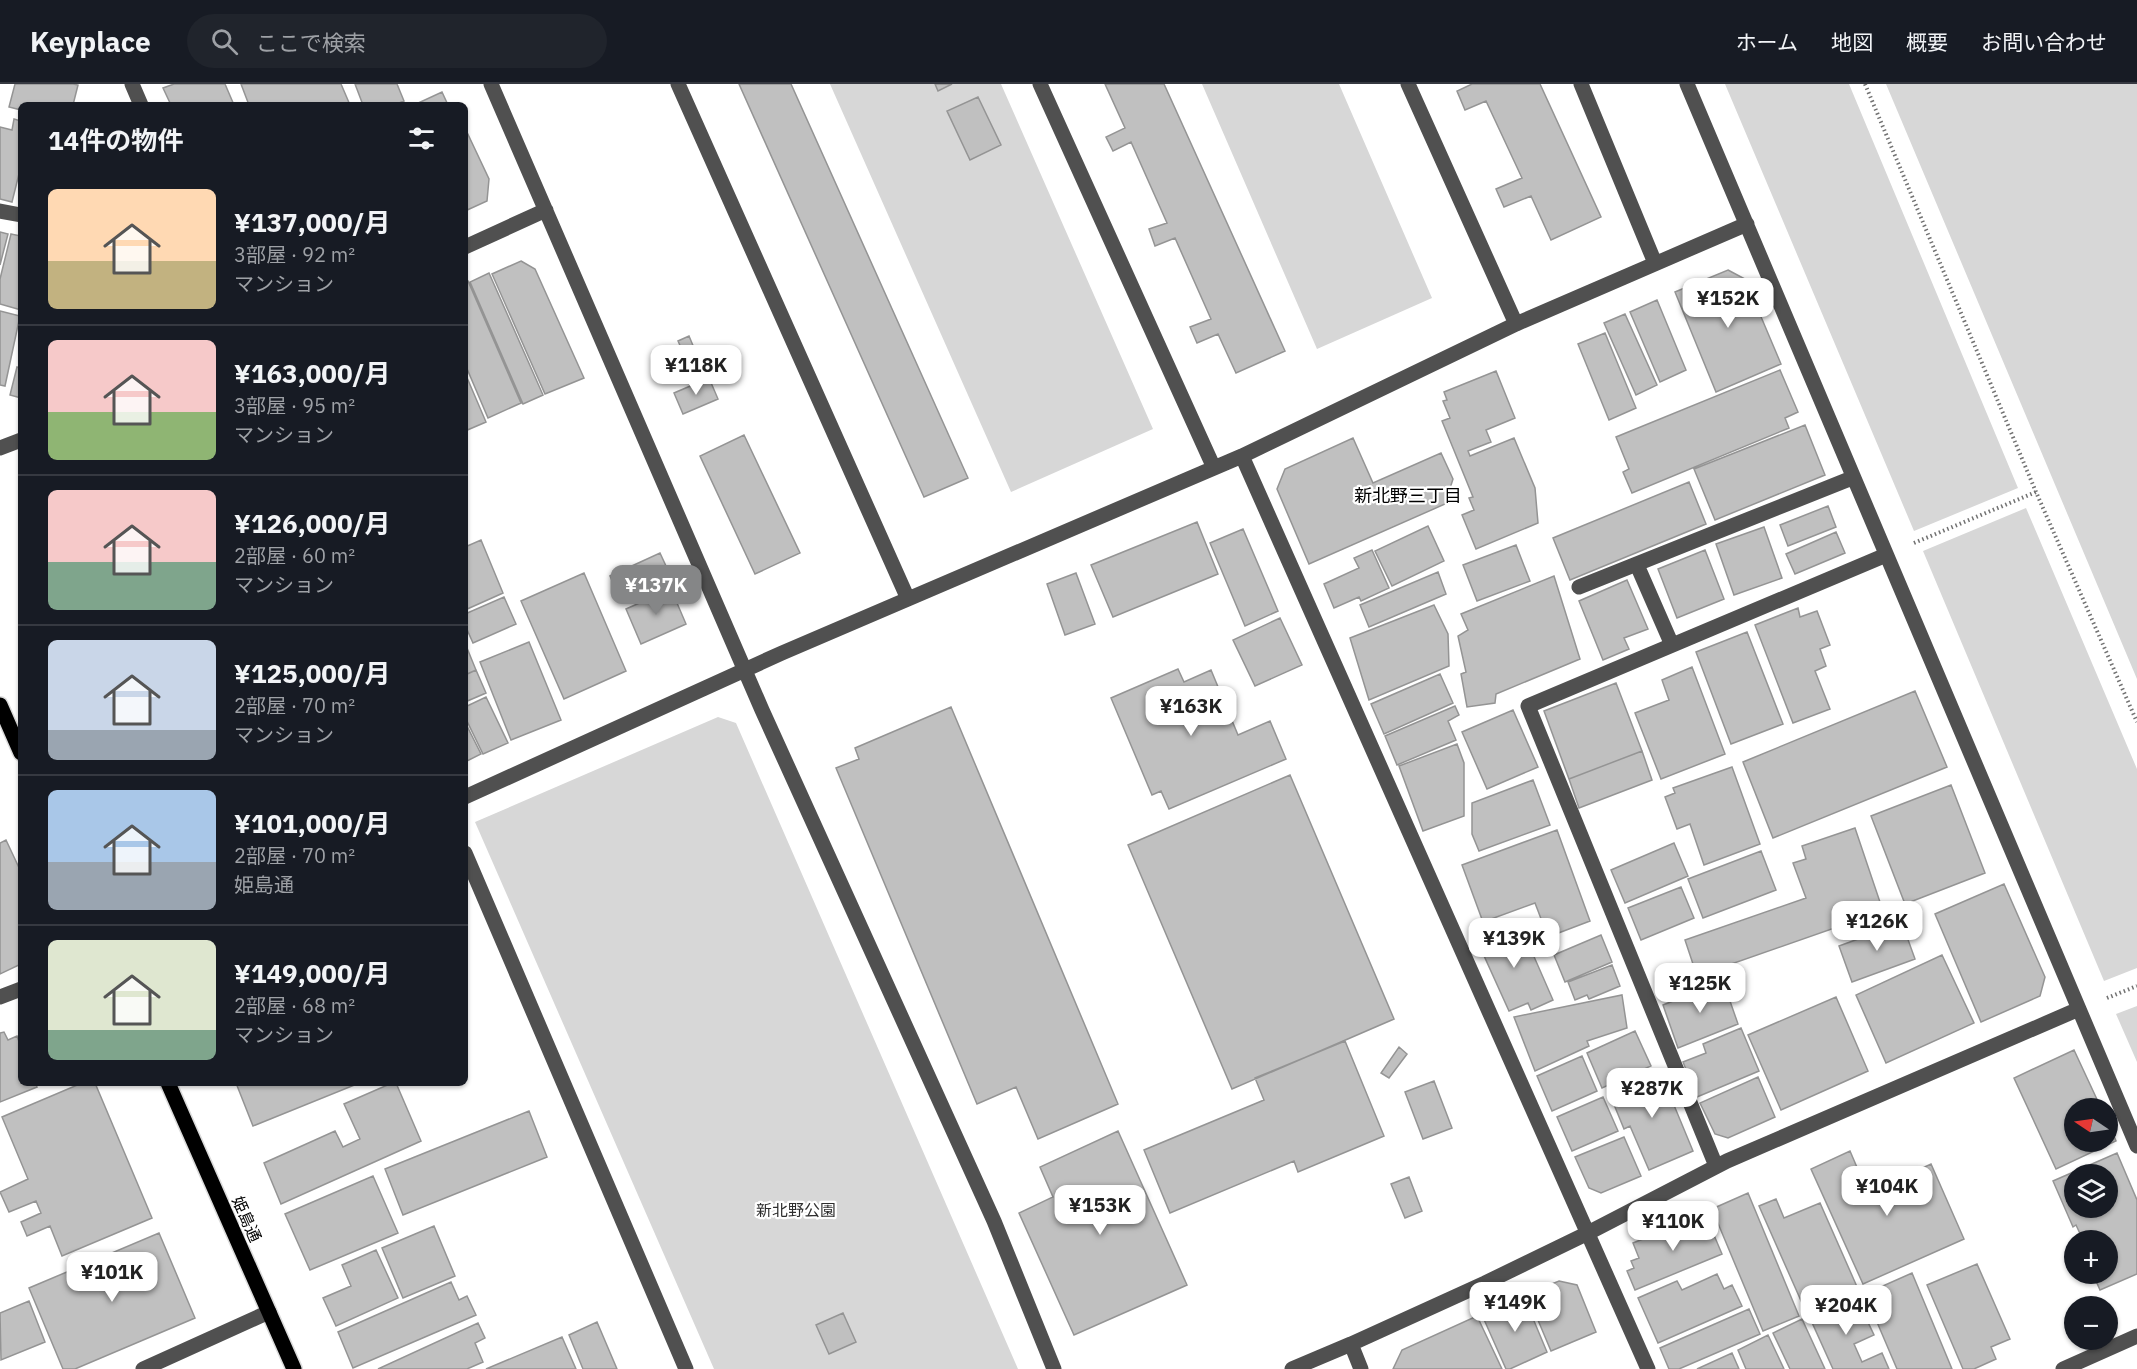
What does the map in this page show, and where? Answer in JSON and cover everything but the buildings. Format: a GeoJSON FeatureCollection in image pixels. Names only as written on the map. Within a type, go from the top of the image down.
{"type":"FeatureCollection","features":[{"type":"Feature","properties":{"kind":"main road"},"geometry":{"type":"LineString","coordinates":[[0,705],[18,746]]}},
{"type":"Feature","properties":{"kind":"main road","name":"姫島通"},"geometry":{"type":"LineString","coordinates":[[169,1086],[294,1369]]}},
{"type":"Feature","properties":{"kind":"street"},"geometry":{"type":"LineString","coordinates":[[132,84],[140,102]]}},
{"type":"Feature","properties":{"kind":"street"},"geometry":{"type":"LineString","coordinates":[[491,84],[772,732],[994,1221],[1054,1369]]}},
{"type":"Feature","properties":{"kind":"street"},"geometry":{"type":"LineString","coordinates":[[678,84],[908,599]]}},
{"type":"Feature","properties":{"kind":"street"},"geometry":{"type":"LineString","coordinates":[[1040,84],[1214,468]]}},
{"type":"Feature","properties":{"kind":"street"},"geometry":{"type":"LineString","coordinates":[[1408,84],[1516,324]]}},
{"type":"Feature","properties":{"kind":"street"},"geometry":{"type":"LineString","coordinates":[[1581,84],[1655,263]]}},
{"type":"Feature","properties":{"kind":"street"},"geometry":{"type":"LineString","coordinates":[[1687,84],[2137,1146]]}},
{"type":"Feature","properties":{"kind":"street"},"geometry":{"type":"LineString","coordinates":[[468,246],[546,210]]}},
{"type":"Feature","properties":{"kind":"street"},"geometry":{"type":"LineString","coordinates":[[0,211],[18,214]]}},
{"type":"Feature","properties":{"kind":"street"},"geometry":{"type":"LineString","coordinates":[[468,796],[746,669],[1242,456],[1516,324],[1747,224]]}},
{"type":"Feature","properties":{"kind":"street"},"geometry":{"type":"LineString","coordinates":[[0,448],[18,441]]}},
{"type":"Feature","properties":{"kind":"street"},"geometry":{"type":"LineString","coordinates":[[1242,456],[1648,1369]]}},
{"type":"Feature","properties":{"kind":"street"},"geometry":{"type":"LineString","coordinates":[[1579,587],[1852,478]]}},
{"type":"Feature","properties":{"kind":"street"},"geometry":{"type":"LineString","coordinates":[[1716,1166],[1528,706],[1886,555]]}},
{"type":"Feature","properties":{"kind":"street"},"geometry":{"type":"LineString","coordinates":[[1638,565],[1672,645]]}},
{"type":"Feature","properties":{"kind":"street"},"geometry":{"type":"LineString","coordinates":[[468,860],[686,1369]]}},
{"type":"Feature","properties":{"kind":"street"},"geometry":{"type":"LineString","coordinates":[[0,997],[18,990]]}},
{"type":"Feature","properties":{"kind":"street"},"geometry":{"type":"LineString","coordinates":[[1292,1369],[1351,1344],[1587,1234],[1716,1166],[2079,1009]]}},
{"type":"Feature","properties":{"kind":"street"},"geometry":{"type":"LineString","coordinates":[[142,1369],[269,1312]]}},
{"type":"Feature","properties":{"kind":"street"},"geometry":{"type":"LineString","coordinates":[[2063,1369],[2137,1336]]}},
{"type":"Feature","properties":{"kind":"street"},"geometry":{"type":"LineString","coordinates":[[1351,1344],[1361,1369]]}},
{"type":"Feature","properties":{"kind":"path"},"geometry":{"type":"LineString","coordinates":[[1865,84],[2036,492],[2137,722]]}},
{"type":"Feature","properties":{"kind":"path"},"geometry":{"type":"LineString","coordinates":[[1886,555],[2036,492]]}},
{"type":"Feature","properties":{"kind":"green space"},"geometry":{"type":"Polygon","coordinates":[[[830,84],[1001,84],[1153,429],[1011,492],[830,84]]]}},
{"type":"Feature","properties":{"kind":"green space"},"geometry":{"type":"Polygon","coordinates":[[[1202,84],[1339,84],[1432,298],[1317,349],[1202,84]]]}},
{"type":"Feature","properties":{"kind":"green space"},"geometry":{"type":"Polygon","coordinates":[[[1725,84],[1849,84],[2018,488],[1914,531],[1725,84]]]}},
{"type":"Feature","properties":{"kind":"green space"},"geometry":{"type":"Polygon","coordinates":[[[1886,84],[2137,84],[2137,679],[1886,84]]]}},
{"type":"Feature","properties":{"kind":"green space"},"geometry":{"type":"Polygon","coordinates":[[[2026,508],[2137,769],[2137,968],[2104,981],[1923,551],[2026,508]]]}},
{"type":"Feature","properties":{"kind":"green space","name":"新北野公園"},"geometry":{"type":"Polygon","coordinates":[[[718,717],[736,723],[1018,1369],[714,1369],[475,822],[718,717]]]}},
{"type":"Feature","properties":{"kind":"green space"},"geometry":{"type":"Polygon","coordinates":[[[2137,1006],[2137,1062],[2116,1014],[2137,1006]]]}},
{"type":"Feature","properties":{"kind":"district","name":"新北野三丁目"},"geometry":{"type":"Point","coordinates":[1408,496]}}]}
